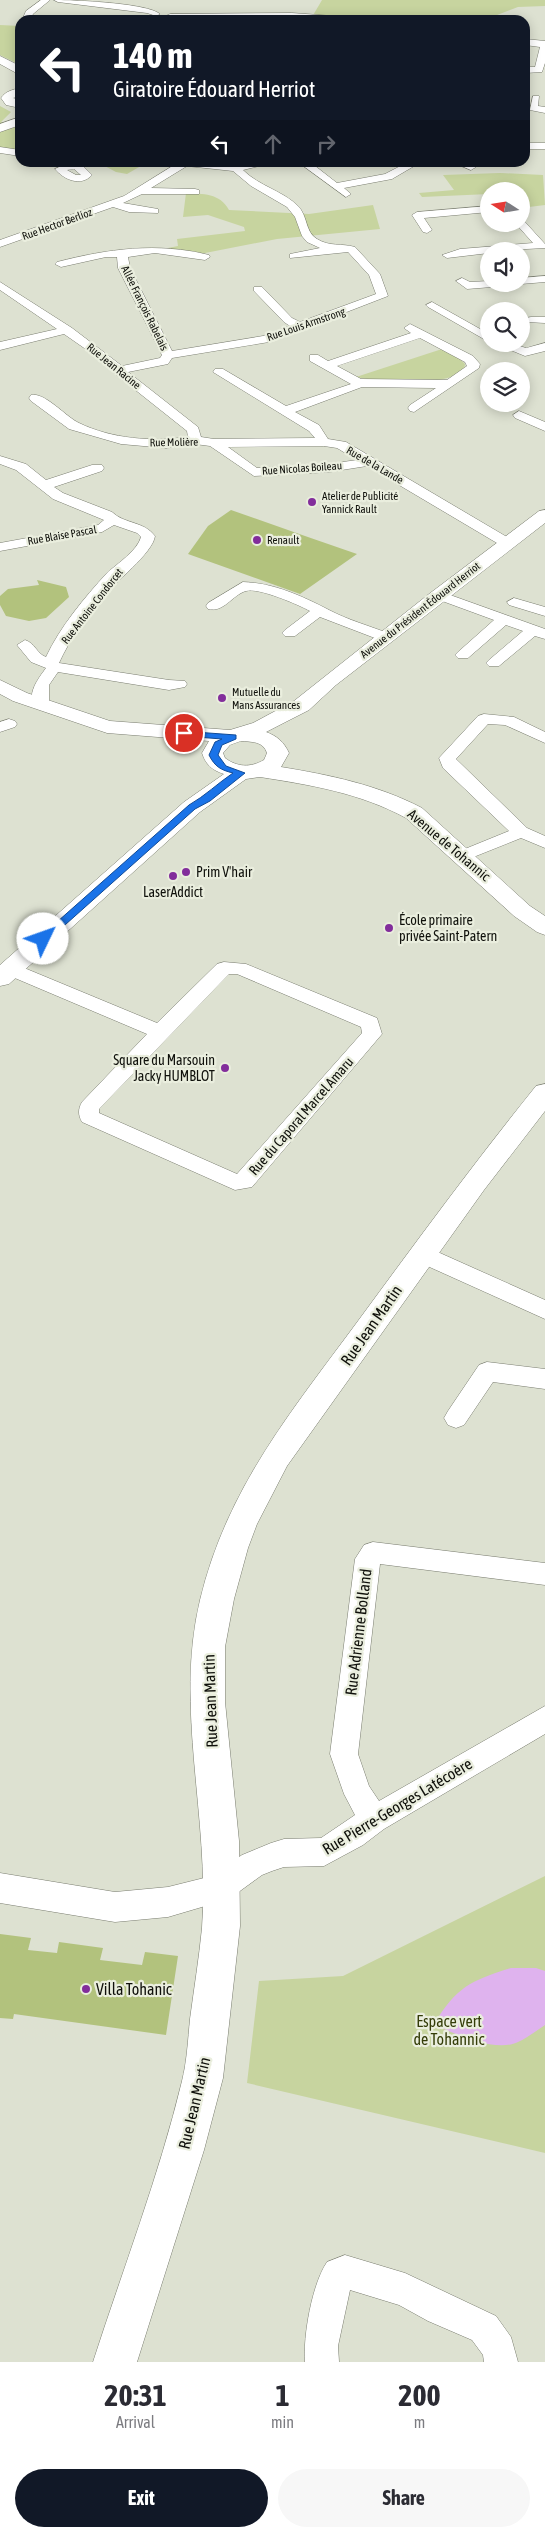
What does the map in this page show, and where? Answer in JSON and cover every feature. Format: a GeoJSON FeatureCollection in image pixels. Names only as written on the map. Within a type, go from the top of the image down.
{"type":"FeatureCollection","features":[{"type":"Feature","properties":{"kind":"main road"},"geometry":{"type":"LineString","coordinates":[[0,59],[15,68]]}},
{"type":"Feature","properties":{"kind":"main road"},"geometry":{"type":"LineString","coordinates":[[0,128],[15,123]]}},
{"type":"Feature","properties":{"kind":"main road","name":"Avenue du Président Édouard Herriot"},"geometry":{"type":"LineString","coordinates":[[215,759],[218,744],[297,708],[439,595],[545,515]]}},
{"type":"Feature","properties":{"kind":"main road","name":"Avenue de Tohannic"},"geometry":{"type":"LineString","coordinates":[[5,689],[41,695],[123,735],[190,747],[215,759],[231,771],[333,783],[362,790],[402,806],[414,813],[522,911],[545,927]]}},
{"type":"Feature","properties":{"kind":"main road","name":"Avenue du Président Édouard Herriot"},"geometry":{"type":"LineString","coordinates":[[250,772],[274,764],[276,749],[297,708]]}},
{"type":"Feature","properties":{"kind":"main road","name":"Avenue de Tohannic"},"geometry":{"type":"LineString","coordinates":[[107,728],[264,738],[276,749],[333,783]]}},
{"type":"Feature","properties":{"kind":"main road"},"geometry":{"type":"LineString","coordinates":[[192,807],[195,797],[208,781],[215,759]]}},
{"type":"Feature","properties":{"kind":"main road"},"geometry":{"type":"LineString","coordinates":[[5,973],[192,807],[206,799],[220,786],[250,772]]}},
{"type":"Feature","properties":{"kind":"main road","name":"Avenue de Tohannic"},"geometry":{"type":"LineString","coordinates":[[505,894],[545,911]]}},
{"type":"Feature","properties":{"kind":"main road","name":"Rue Jean Martin"},"geometry":{"type":"LineString","coordinates":[[115,2362],[183,2150],[202,2078],[222,1926],[219,1889],[220,1841],[208,1712],[208,1647],[213,1618],[232,1548],[242,1521],[276,1457],[474,1182],[544,1095]]}},
{"type":"Feature","properties":{"kind":"street"},"geometry":{"type":"LineString","coordinates":[[29,15],[46,0]]}},
{"type":"Feature","properties":{"kind":"street"},"geometry":{"type":"LineString","coordinates":[[58,0],[148,11],[155,15]]}},
{"type":"Feature","properties":{"kind":"street"},"geometry":{"type":"LineString","coordinates":[[254,14],[260,5]]}},
{"type":"Feature","properties":{"kind":"street"},"geometry":{"type":"LineString","coordinates":[[34,15],[41,14]]}},
{"type":"Feature","properties":{"kind":"street"},"geometry":{"type":"LineString","coordinates":[[212,15],[267,15]]}},
{"type":"Feature","properties":{"kind":"street"},"geometry":{"type":"LineString","coordinates":[[530,43],[545,45],[540,72],[530,71]]}},
{"type":"Feature","properties":{"kind":"street"},"geometry":{"type":"LineString","coordinates":[[530,107],[536,98]]}},
{"type":"Feature","properties":{"kind":"street"},"geometry":{"type":"LineString","coordinates":[[530,108],[545,110]]}},
{"type":"Feature","properties":{"kind":"street"},"geometry":{"type":"LineString","coordinates":[[530,146],[545,146]]}},
{"type":"Feature","properties":{"kind":"street"},"geometry":{"type":"LineString","coordinates":[[0,150],[15,152]]}},
{"type":"Feature","properties":{"kind":"street"},"geometry":{"type":"LineString","coordinates":[[0,160],[15,153]]}},
{"type":"Feature","properties":{"kind":"street","name":"Rue Hector Berlioz"},"geometry":{"type":"LineString","coordinates":[[0,244],[113,204],[141,191],[180,167]]}},
{"type":"Feature","properties":{"kind":"street"},"geometry":{"type":"LineString","coordinates":[[226,167],[242,167]]}},
{"type":"Feature","properties":{"kind":"street"},"geometry":{"type":"LineString","coordinates":[[310,167],[346,194]]}},
{"type":"Feature","properties":{"kind":"street"},"geometry":{"type":"LineString","coordinates":[[392,176],[407,167]]}},
{"type":"Feature","properties":{"kind":"street"},"geometry":{"type":"LineString","coordinates":[[236,168],[295,210],[307,238],[316,245],[334,249]]}},
{"type":"Feature","properties":{"kind":"street"},"geometry":{"type":"LineString","coordinates":[[335,186],[392,176],[413,176]]}},
{"type":"Feature","properties":{"kind":"street","name":"Rue Hector Berlioz"},"geometry":{"type":"LineString","coordinates":[[141,191],[195,192]]}},
{"type":"Feature","properties":{"kind":"street"},"geometry":{"type":"LineString","coordinates":[[113,204],[129,209],[154,210]]}},
{"type":"Feature","properties":{"kind":"street"},"geometry":{"type":"LineString","coordinates":[[427,230],[417,215],[480,210]]}},
{"type":"Feature","properties":{"kind":"street"},"geometry":{"type":"LineString","coordinates":[[529,232],[544,247]]}},
{"type":"Feature","properties":{"kind":"street"},"geometry":{"type":"LineString","coordinates":[[447,256],[460,252],[544,247]]}},
{"type":"Feature","properties":{"kind":"street","name":"Rue Louis Armstrong"},"geometry":{"type":"LineString","coordinates":[[118,370],[164,361],[168,355],[265,339],[382,296],[374,274],[354,251],[347,248],[334,249],[294,256]]}},
{"type":"Feature","properties":{"kind":"street","name":"Allée François Rabelais"},"geometry":{"type":"LineString","coordinates":[[168,355],[124,268],[122,254],[154,250],[205,257]]}},
{"type":"Feature","properties":{"kind":"street"},"geometry":{"type":"LineString","coordinates":[[61,264],[106,254],[122,254]]}},
{"type":"Feature","properties":{"kind":"street"},"geometry":{"type":"LineString","coordinates":[[530,281],[545,280]]}},
{"type":"Feature","properties":{"kind":"street"},"geometry":{"type":"LineString","coordinates":[[462,281],[467,286],[480,285]]}},
{"type":"Feature","properties":{"kind":"street","name":"Rue Jean Racine"},"geometry":{"type":"LineString","coordinates":[[0,285],[115,364],[118,370],[193,430],[196,440]]}},
{"type":"Feature","properties":{"kind":"street"},"geometry":{"type":"LineString","coordinates":[[258,289],[288,320],[301,327]]}},
{"type":"Feature","properties":{"kind":"street"},"geometry":{"type":"LineString","coordinates":[[432,305],[480,334]]}},
{"type":"Feature","properties":{"kind":"street"},"geometry":{"type":"LineString","coordinates":[[531,320],[545,320]]}},
{"type":"Feature","properties":{"kind":"street"},"geometry":{"type":"LineString","coordinates":[[0,346],[68,330]]}},
{"type":"Feature","properties":{"kind":"street"},"geometry":{"type":"LineString","coordinates":[[327,365],[415,331],[473,361],[473,368],[414,408]]}},
{"type":"Feature","properties":{"kind":"street"},"geometry":{"type":"LineString","coordinates":[[530,351],[545,347]]}},
{"type":"Feature","properties":{"kind":"street"},"geometry":{"type":"LineString","coordinates":[[314,358],[358,383],[448,384]]}},
{"type":"Feature","properties":{"kind":"street","name":"Rue de la Lande"},"geometry":{"type":"LineString","coordinates":[[219,372],[314,428],[324,442],[341,446],[507,543]]}},
{"type":"Feature","properties":{"kind":"street"},"geometry":{"type":"LineString","coordinates":[[285,411],[355,388],[358,383]]}},
{"type":"Feature","properties":{"kind":"street","name":"Rue Molière"},"geometry":{"type":"LineString","coordinates":[[35,398],[67,422],[107,437],[166,444],[196,440],[214,443],[324,442]]}},
{"type":"Feature","properties":{"kind":"street"},"geometry":{"type":"LineString","coordinates":[[519,416],[545,427]]}},
{"type":"Feature","properties":{"kind":"street","name":"Rue Nicolas Boileau"},"geometry":{"type":"LineString","coordinates":[[214,443],[254,472],[329,468],[368,462]]}},
{"type":"Feature","properties":{"kind":"street","name":"Rue Blaise Pascal"},"geometry":{"type":"LineString","coordinates":[[0,460],[21,467],[42,486],[71,502],[107,515],[112,520],[102,528],[0,547]]}},
{"type":"Feature","properties":{"kind":"street"},"geometry":{"type":"LineString","coordinates":[[42,486],[97,468]]}},
{"type":"Feature","properties":{"kind":"street","name":"Rue Antoine Condorcet"},"geometry":{"type":"LineString","coordinates":[[41,695],[66,637],[112,577],[148,539],[148,536],[142,530],[112,520]]}},
{"type":"Feature","properties":{"kind":"street"},"geometry":{"type":"LineString","coordinates":[[213,606],[243,586],[260,586],[310,604],[322,612],[385,638]]}},
{"type":"Feature","properties":{"kind":"street"},"geometry":{"type":"LineString","coordinates":[[439,595],[504,619],[540,629]]}},
{"type":"Feature","properties":{"kind":"street"},"geometry":{"type":"LineString","coordinates":[[514,602],[545,612]]}},
{"type":"Feature","properties":{"kind":"street"},"geometry":{"type":"LineString","coordinates":[[290,633],[313,615],[322,612]]}},
{"type":"Feature","properties":{"kind":"street"},"geometry":{"type":"LineString","coordinates":[[463,655],[504,619]]}},
{"type":"Feature","properties":{"kind":"street"},"geometry":{"type":"LineString","coordinates":[[494,663],[540,629]]}},
{"type":"Feature","properties":{"kind":"street"},"geometry":{"type":"LineString","coordinates":[[25,645],[36,659],[52,666],[169,686],[179,684]]}},
{"type":"Feature","properties":{"kind":"street"},"geometry":{"type":"LineString","coordinates":[[545,738],[508,720],[492,717],[484,719],[446,758],[448,764],[521,832],[545,843]]}},
{"type":"Feature","properties":{"kind":"street"},"geometry":{"type":"LineString","coordinates":[[462,857],[521,832]]}},
{"type":"Feature","properties":{"kind":"street","name":"Rue du Caporal Marcel Amaru"},"geometry":{"type":"LineString","coordinates":[[224,968],[239,968],[370,1023],[372,1034],[244,1181],[234,1182],[90,1117],[90,1107],[160,1032],[224,968]]}},
{"type":"Feature","properties":{"kind":"street"},"geometry":{"type":"LineString","coordinates":[[5,973],[160,1032]]}},
{"type":"Feature","properties":{"kind":"street"},"geometry":{"type":"LineString","coordinates":[[422,1254],[545,1310]]}},
{"type":"Feature","properties":{"kind":"street"},"geometry":{"type":"LineString","coordinates":[[456,1418],[487,1372],[545,1379]]}},
{"type":"Feature","properties":{"kind":"street","name":"Rue Adrienne Bolland"},"geometry":{"type":"LineString","coordinates":[[374,1819],[358,1794],[344,1754],[368,1559],[373,1553],[384,1553],[545,1574]]}},
{"type":"Feature","properties":{"kind":"street","name":"Rue Pierre-Georges Latécoère"},"geometry":{"type":"LineString","coordinates":[[219,1889],[252,1865],[270,1857],[284,1853],[324,1852],[353,1835],[374,1819],[545,1720]]}},
{"type":"Feature","properties":{"kind":"street"},"geometry":{"type":"LineString","coordinates":[[0,1888],[114,1907],[168,1902],[219,1889]]}},
{"type":"Feature","properties":{"kind":"street"},"geometry":{"type":"LineString","coordinates":[[322,2362],[321,2346],[335,2280],[339,2274],[345,2272],[405,2290],[440,2309],[484,2328],[490,2333],[502,2357],[501,2362]]}},
{"type":"Feature","properties":{"kind":"green space"},"geometry":{"type":"Polygon","coordinates":[[[322,0],[545,0],[545,6],[518,7],[497,15],[313,15],[322,0]]]}},
{"type":"Feature","properties":{"kind":"green space"},"geometry":{"type":"Polygon","coordinates":[[[0,25],[15,26],[15,62],[0,55],[0,25]]]}},
{"type":"Feature","properties":{"kind":"green space"},"geometry":{"type":"Polygon","coordinates":[[[0,106],[11,112],[1,122],[15,125],[15,150],[0,149],[0,106]]]}},
{"type":"Feature","properties":{"kind":"green space"},"geometry":{"type":"Polygon","coordinates":[[[107,167],[139,167],[127,174],[116,172],[107,167]]]}},
{"type":"Feature","properties":{"kind":"green space"},"geometry":{"type":"Polygon","coordinates":[[[500,173],[543,175],[545,205],[530,207],[530,182],[480,182],[480,194],[422,197],[419,193],[454,190],[443,175],[500,173]]]}},
{"type":"Feature","properties":{"kind":"green space"},"geometry":{"type":"Polygon","coordinates":[[[186,193],[205,194],[216,197],[229,210],[309,214],[373,205],[380,229],[277,239],[200,254],[163,249],[178,246],[177,239],[245,231],[244,227],[208,215],[183,217],[186,193]]]}},
{"type":"Feature","properties":{"kind":"green space"},"geometry":{"type":"Polygon","coordinates":[[[442,349],[456,355],[465,364],[464,371],[441,380],[427,382],[381,381],[356,377],[442,349]]]}},
{"type":"Feature","properties":{"kind":"green space","name":"Espace vert de Tohannic"},"geometry":{"type":"Polygon","coordinates":[[[545,1876],[545,2153],[247,2083],[259,1981],[343,1976],[545,1876]]]}},
{"type":"Feature","properties":{"kind":"shaded area"},"geometry":{"type":"Polygon","coordinates":[[[511,1968],[536,1968],[545,1971],[545,2025],[518,2042],[509,2045],[498,2045],[475,2041],[434,2024],[450,2001],[466,1987],[485,1977],[511,1968]]]}},
{"type":"Feature","properties":{"kind":"building","name":"Renault"},"geometry":{"type":"Polygon","coordinates":[[[231,510],[357,554],[300,594],[188,554],[208,526],[231,510]]]}},
{"type":"Feature","properties":{"kind":"building"},"geometry":{"type":"Polygon","coordinates":[[[37,580],[66,587],[69,597],[46,618],[29,621],[6,616],[0,605],[0,596],[8,589],[39,585],[37,580]]]}},
{"type":"Feature","properties":{"kind":"building","name":"Villa Tohanic"},"geometry":{"type":"Polygon","coordinates":[[[0,1934],[31,1938],[28,1950],[57,1953],[59,1942],[103,1948],[100,1960],[142,1965],[145,1952],[178,1956],[166,2035],[14,2014],[13,2019],[0,2018],[0,1934]]]}},
{"type":"Feature","properties":{"kind":"place","name":"Atelier de Publicité Yannick Rault"},"geometry":{"type":"Point","coordinates":[312,502]}},
{"type":"Feature","properties":{"kind":"place","name":"Renault"},"geometry":{"type":"Point","coordinates":[257,540]}},
{"type":"Feature","properties":{"kind":"place","name":"Mutuelle du Mans Assurances"},"geometry":{"type":"Point","coordinates":[222,698]}},
{"type":"Feature","properties":{"kind":"place","name":"Prim V'hair"},"geometry":{"type":"Point","coordinates":[186,872]}},
{"type":"Feature","properties":{"kind":"place","name":"LaserAddict"},"geometry":{"type":"Point","coordinates":[173,876]}},
{"type":"Feature","properties":{"kind":"place","name":"École primaire privée Saint-Patern"},"geometry":{"type":"Point","coordinates":[389,928]}},
{"type":"Feature","properties":{"kind":"place","name":"Square du Marsouin Jacky HUMBLOT"},"geometry":{"type":"Point","coordinates":[225,1068]}},
{"type":"Feature","properties":{"kind":"place","name":"Villa Tohanic"},"geometry":{"type":"Point","coordinates":[86,1989]}},
{"type":"Feature","properties":{"kind":"route"},"geometry":{"type":"LineString","coordinates":[[43,939],[192,807],[206,799],[220,786],[240,773],[223,768],[217,764],[213,755],[214,749],[218,744],[233,737],[184,733]]}}]}
